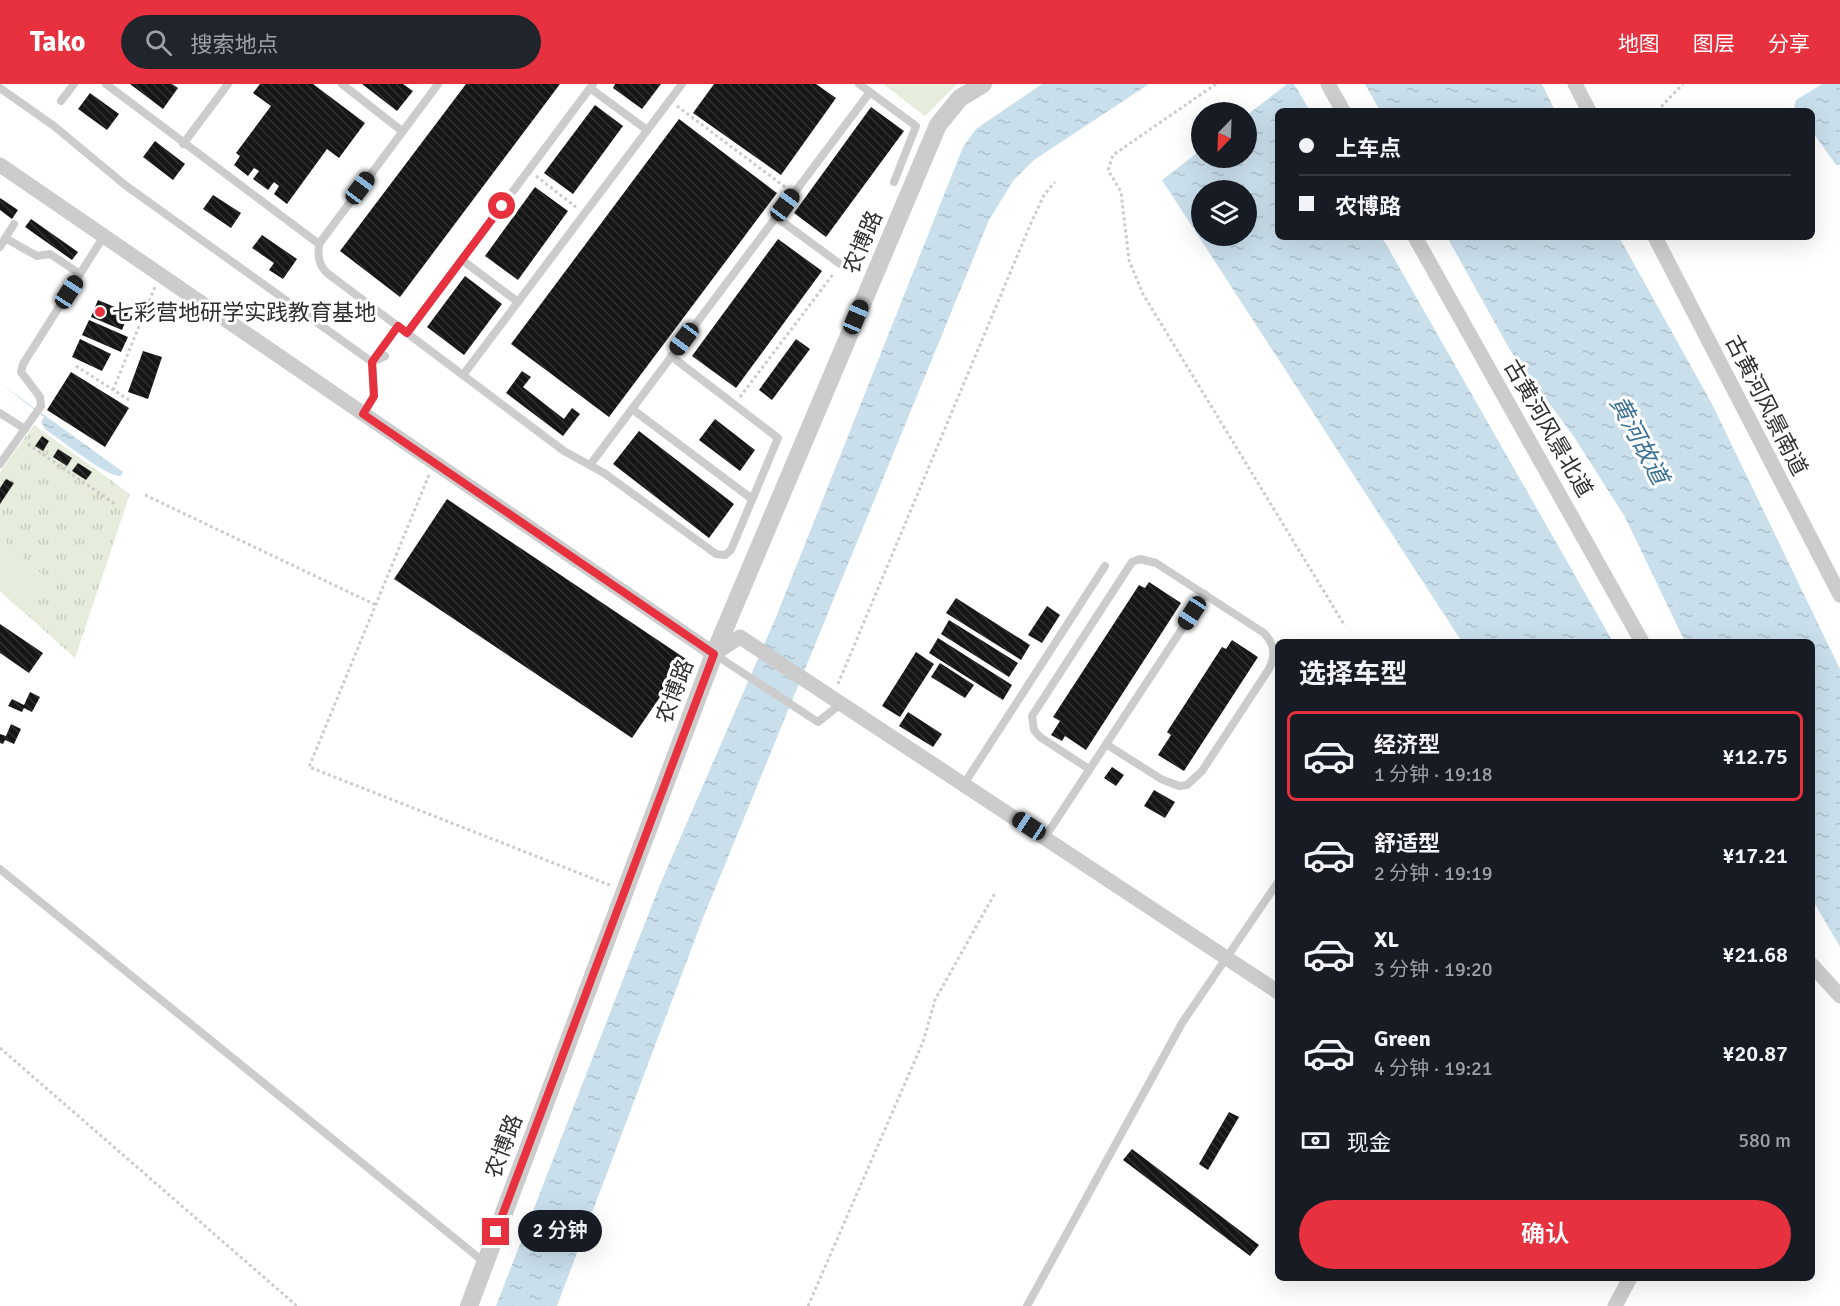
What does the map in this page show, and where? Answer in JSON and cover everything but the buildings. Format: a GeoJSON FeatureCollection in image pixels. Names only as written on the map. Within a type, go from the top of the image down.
{"type":"FeatureCollection","features":[{"type":"Feature","properties":{"kind":"street","name":"农博路"},"geometry":{"type":"LineString","coordinates":[[469,1306],[714,654],[938,125],[960,98],[982,84]]}},
{"type":"Feature","properties":{"kind":"street"},"geometry":{"type":"LineString","coordinates":[[1328,84],[1341,108]]}},
{"type":"Feature","properties":{"kind":"street"},"geometry":{"type":"LineString","coordinates":[[1575,84],[1587,108]]}},
{"type":"Feature","properties":{"kind":"street"},"geometry":{"type":"LineString","coordinates":[[0,165],[714,654],[740,637],[1275,990]]}},
{"type":"Feature","properties":{"kind":"street","name":"古黄河风景北道"},"geometry":{"type":"LineString","coordinates":[[1416,240],[1640,639]]}},
{"type":"Feature","properties":{"kind":"street","name":"古黄河风景南道"},"geometry":{"type":"LineString","coordinates":[[1657,240],[1840,595]]}},
{"type":"Feature","properties":{"kind":"street"},"geometry":{"type":"LineString","coordinates":[[1815,968],[1840,996]]}},
{"type":"Feature","properties":{"kind":"street"},"geometry":{"type":"LineString","coordinates":[[1615,1306],[1628,1281]]}},
{"type":"Feature","properties":{"kind":"lane"},"geometry":{"type":"LineString","coordinates":[[61,102],[74,84]]}},
{"type":"Feature","properties":{"kind":"lane"},"geometry":{"type":"LineString","coordinates":[[106,84],[319,244]]}},
{"type":"Feature","properties":{"kind":"lane"},"geometry":{"type":"LineString","coordinates":[[183,144],[228,84]]}},
{"type":"Feature","properties":{"kind":"lane"},"geometry":{"type":"LineString","coordinates":[[342,84],[402,131]]}},
{"type":"Feature","properties":{"kind":"lane"},"geometry":{"type":"LineString","coordinates":[[438,84],[319,244],[318,257],[321,267],[564,451],[590,465],[716,554],[725,555],[730,550],[778,438],[671,356]]}},
{"type":"Feature","properties":{"kind":"lane"},"geometry":{"type":"LineString","coordinates":[[463,375],[682,84]]}},
{"type":"Feature","properties":{"kind":"lane"},"geometry":{"type":"LineString","coordinates":[[859,84],[916,126],[894,182]]}},
{"type":"Feature","properties":{"kind":"lane"},"geometry":{"type":"LineString","coordinates":[[407,333],[592,86],[647,130]]}},
{"type":"Feature","properties":{"kind":"lane"},"geometry":{"type":"LineString","coordinates":[[0,88],[54,126],[125,185],[372,362]]}},
{"type":"Feature","properties":{"kind":"lane"},"geometry":{"type":"LineString","coordinates":[[590,465],[870,92]]}},
{"type":"Feature","properties":{"kind":"lane"},"geometry":{"type":"LineString","coordinates":[[776,217],[840,264]]}},
{"type":"Feature","properties":{"kind":"lane"},"geometry":{"type":"LineString","coordinates":[[0,247],[14,224]]}},
{"type":"Feature","properties":{"kind":"lane"},"geometry":{"type":"LineString","coordinates":[[0,465],[41,406],[40,397],[21,372],[23,364],[104,236]]}},
{"type":"Feature","properties":{"kind":"lane"},"geometry":{"type":"LineString","coordinates":[[6,238],[37,256],[50,254],[80,274]]}},
{"type":"Feature","properties":{"kind":"lane"},"geometry":{"type":"LineString","coordinates":[[462,260],[518,302]]}},
{"type":"Feature","properties":{"kind":"lane"},"geometry":{"type":"LineString","coordinates":[[363,414],[374,396],[372,362],[398,326]]}},
{"type":"Feature","properties":{"kind":"lane"},"geometry":{"type":"LineString","coordinates":[[372,362],[385,356]]}},
{"type":"Feature","properties":{"kind":"lane"},"geometry":{"type":"LineString","coordinates":[[632,409],[752,499]]}},
{"type":"Feature","properties":{"kind":"lane"},"geometry":{"type":"LineString","coordinates":[[0,414],[25,429]]}},
{"type":"Feature","properties":{"kind":"lane"},"geometry":{"type":"LineString","coordinates":[[1089,770],[1040,737],[1034,730],[1032,716],[1126,568],[1140,559],[1149,560],[1264,633],[1271,641],[1274,651],[1269,669],[1209,762],[1194,780],[1186,785],[1179,786],[1161,779],[1106,744]]}},
{"type":"Feature","properties":{"kind":"lane"},"geometry":{"type":"LineString","coordinates":[[964,784],[1105,566]]}},
{"type":"Feature","properties":{"kind":"lane"},"geometry":{"type":"LineString","coordinates":[[1045,837],[1205,594]]}},
{"type":"Feature","properties":{"kind":"lane"},"geometry":{"type":"LineString","coordinates":[[714,654],[818,722],[837,700]]}},
{"type":"Feature","properties":{"kind":"lane"},"geometry":{"type":"LineString","coordinates":[[1,873],[485,1263]]}},
{"type":"Feature","properties":{"kind":"lane"},"geometry":{"type":"LineString","coordinates":[[1027,1306],[1182,1023],[1275,886]]}},
{"type":"Feature","properties":{"kind":"path"},"geometry":{"type":"LineString","coordinates":[[1216,84],[1113,155],[1108,170],[1121,192],[1129,260],[1143,294],[1345,626]]}},
{"type":"Feature","properties":{"kind":"path"},"geometry":{"type":"LineString","coordinates":[[1660,108],[1683,84]]}},
{"type":"Feature","properties":{"kind":"path"},"geometry":{"type":"LineString","coordinates":[[670,100],[794,193]]}},
{"type":"Feature","properties":{"kind":"path"},"geometry":{"type":"LineString","coordinates":[[528,171],[585,213]]}},
{"type":"Feature","properties":{"kind":"path"},"geometry":{"type":"LineString","coordinates":[[837,700],[1031,223],[1044,195],[1055,182]]}},
{"type":"Feature","properties":{"kind":"path"},"geometry":{"type":"LineString","coordinates":[[734,405],[840,264]]}},
{"type":"Feature","properties":{"kind":"path"},"geometry":{"type":"LineString","coordinates":[[114,390],[140,328],[137,327],[161,275]]}},
{"type":"Feature","properties":{"kind":"path"},"geometry":{"type":"LineString","coordinates":[[76,366],[129,400]]}},
{"type":"Feature","properties":{"kind":"path"},"geometry":{"type":"LineString","coordinates":[[18,438],[115,504]]}},
{"type":"Feature","properties":{"kind":"path"},"geometry":{"type":"LineString","coordinates":[[434,462],[309,768],[625,891]]}},
{"type":"Feature","properties":{"kind":"path"},"geometry":{"type":"LineString","coordinates":[[145,495],[376,605]]}},
{"type":"Feature","properties":{"kind":"path"},"geometry":{"type":"LineString","coordinates":[[808,1306],[923,1042],[935,1000],[995,893]]}},
{"type":"Feature","properties":{"kind":"path"},"geometry":{"type":"LineString","coordinates":[[0,1048],[297,1306]]}},
{"type":"Feature","properties":{"kind":"green space"},"geometry":{"type":"Polygon","coordinates":[[[883,84],[957,84],[925,116],[883,84]]]}},
{"type":"Feature","properties":{"kind":"green space"},"geometry":{"type":"Polygon","coordinates":[[[34,425],[130,494],[75,658],[0,591],[0,472],[34,425]]]}},
{"type":"Feature","properties":{"kind":"green space"},"geometry":{"type":"Polygon","coordinates":[[[0,537],[50,581],[22,611],[0,591],[0,537]]]}},
{"type":"Feature","properties":{"kind":"water"},"geometry":{"type":"Polygon","coordinates":[[[1042,84],[1149,84],[1034,160],[1013,181],[989,220],[703,918],[557,1306],[496,1306],[659,887],[776,617],[963,147],[976,129],[1042,84]]]}},
{"type":"Feature","properties":{"kind":"water"},"geometry":{"type":"Polygon","coordinates":[[[1287,84],[1294,84],[1308,108],[1275,108],[1275,240],[1384,240],[1611,639],[1460,639],[1205,246],[1257,246],[1257,180],[1191,180],[1191,225],[1162,180],[1191,158],[1191,168],[1257,168],[1257,107],[1287,84]]]}},
{"type":"Feature","properties":{"kind":"water"},"geometry":{"type":"Polygon","coordinates":[[[1365,84],[1542,84],[1554,108],[1378,108],[1365,84]]]}},
{"type":"Feature","properties":{"kind":"water"},"geometry":{"type":"Polygon","coordinates":[[[1822,84],[1840,84],[1840,165],[1836,165],[1815,135],[1815,108],[1795,108],[1796,100],[1822,84]]]}},
{"type":"Feature","properties":{"kind":"water","name":"黄河故道"},"geometry":{"type":"Polygon","coordinates":[[[1449,240],[1621,240],[1712,404],[1840,669],[1840,947],[1815,904],[1815,639],[1684,639],[1625,517],[1574,437],[1510,350],[1449,240]]]}},
{"type":"Feature","properties":{"kind":"water"},"geometry":{"type":"Polygon","coordinates":[[[0,383],[123,472],[121,476],[105,471],[45,429],[41,422],[44,417],[0,383]]]}},
{"type":"Feature","properties":{"kind":"place","name":"七彩营地研学实践教育基地"},"geometry":{"type":"Point","coordinates":[100,312]}},
{"type":"Feature","properties":{"kind":"route"},"geometry":{"type":"LineString","coordinates":[[496,1232],[714,654],[363,414],[374,396],[372,362],[398,326],[407,333],[502,206]]}}]}
